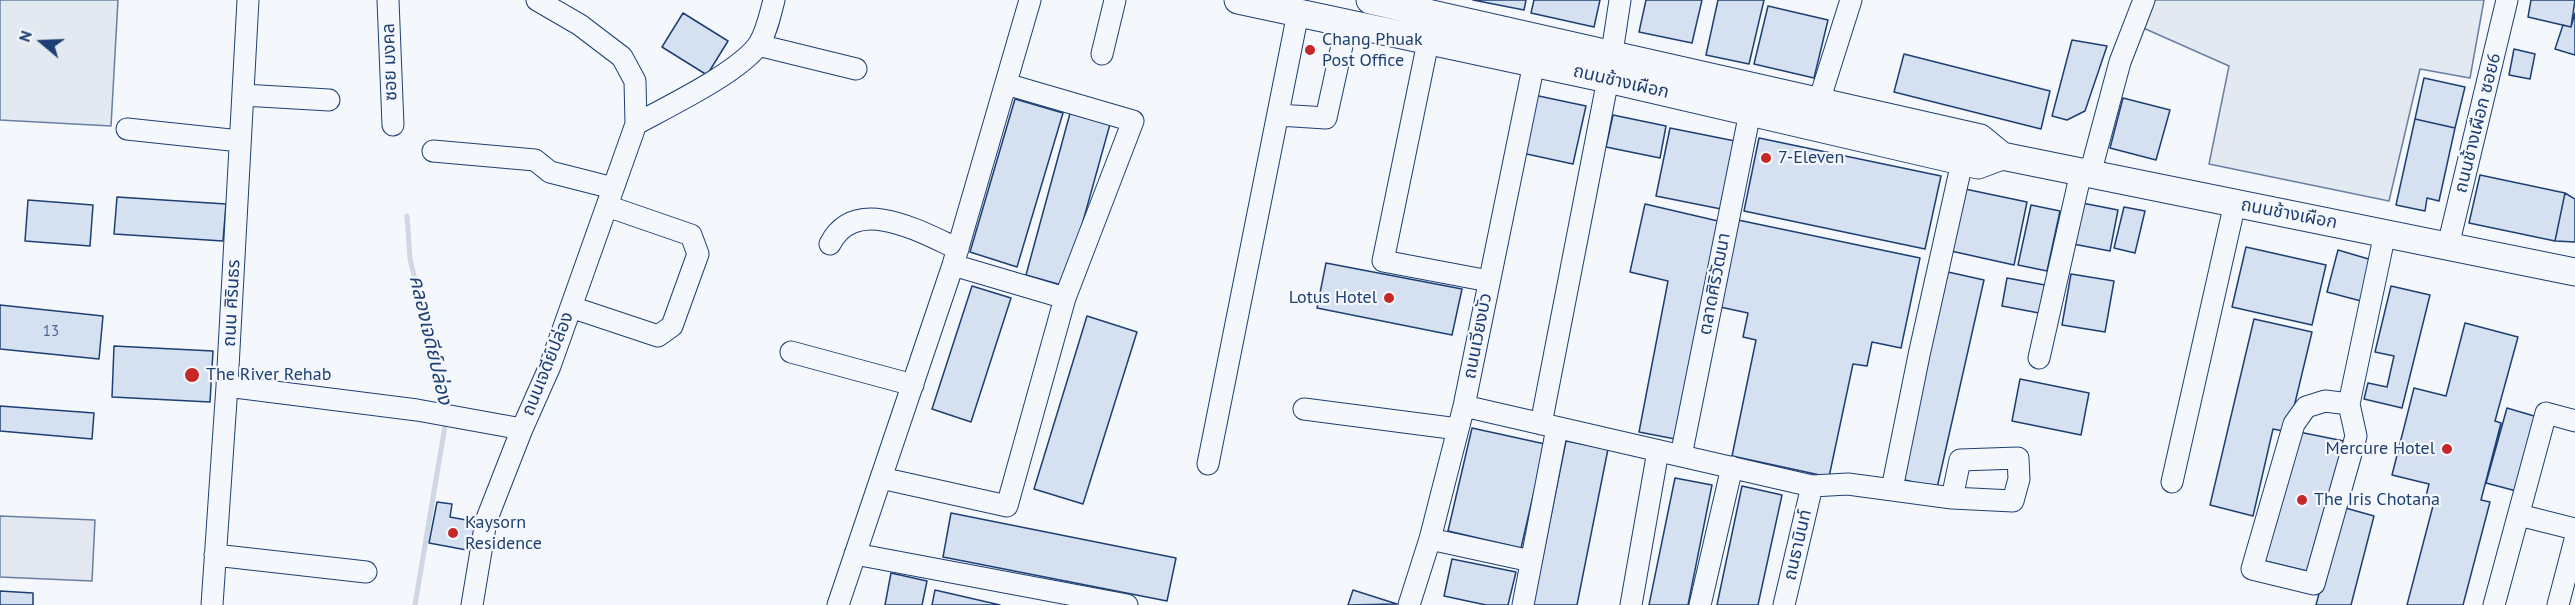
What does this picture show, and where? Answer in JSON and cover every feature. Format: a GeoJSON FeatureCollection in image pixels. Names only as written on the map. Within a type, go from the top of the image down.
{"type":"FeatureCollection","features":[{"type":"Feature","properties":{"kind":"main road","name":"ถนนช้างเผือก"},"geometry":{"type":"LineString","coordinates":[[1238,0],[1534,63],[1610,67],[1819,101],[1980,138],[2002,156],[2575,272]]}},
{"type":"Feature","properties":{"kind":"main road","name":"ถนนช้างเผือก"},"geometry":{"type":"LineString","coordinates":[[1370,0],[1610,67],[1750,112],[1978,165],[2002,156]]}},
{"type":"Feature","properties":{"kind":"street","name":"ถนน ศิรินธร"},"geometry":{"type":"LineString","coordinates":[[212,605],[227,386],[248,0]]}},
{"type":"Feature","properties":{"kind":"street","name":"ซอย มงคล"},"geometry":{"type":"LineString","coordinates":[[388,0],[393,124]]}},
{"type":"Feature","properties":{"kind":"street"},"geometry":{"type":"LineString","coordinates":[[537,0],[580,25],[622,57],[634,81],[636,124],[709,84],[758,45],[766,28],[774,0]]}},
{"type":"Feature","properties":{"kind":"street"},"geometry":{"type":"LineString","coordinates":[[838,605],[955,257],[1030,0]]}},
{"type":"Feature","properties":{"kind":"street"},"geometry":{"type":"LineString","coordinates":[[1102,54],[1115,0]]}},
{"type":"Feature","properties":{"kind":"street"},"geometry":{"type":"LineString","coordinates":[[1523,605],[1549,426],[1620,0]]}},
{"type":"Feature","properties":{"kind":"street"},"geometry":{"type":"LineString","coordinates":[[1819,101],[1851,0]]}},
{"type":"Feature","properties":{"kind":"street"},"geometry":{"type":"LineString","coordinates":[[2039,358],[2085,173],[2144,0]]}},
{"type":"Feature","properties":{"kind":"street","name":"ถนนช้างเผือก ซอย6"},"geometry":{"type":"LineString","coordinates":[[2448,246],[2507,0]]}},
{"type":"Feature","properties":{"kind":"street"},"geometry":{"type":"LineString","coordinates":[[1208,464],[1298,13]]}},
{"type":"Feature","properties":{"kind":"street"},"geometry":{"type":"LineString","coordinates":[[1278,115],[1326,118],[1347,23]]}},
{"type":"Feature","properties":{"kind":"street"},"geometry":{"type":"LineString","coordinates":[[1428,42],[1383,261],[1489,281]]}},
{"type":"Feature","properties":{"kind":"street"},"geometry":{"type":"LineString","coordinates":[[758,45],[856,69]]}},
{"type":"Feature","properties":{"kind":"street","name":"ถนนเวียงบัว"},"geometry":{"type":"LineString","coordinates":[[1409,605],[1430,539],[1464,406],[1534,63]]}},
{"type":"Feature","properties":{"kind":"street"},"geometry":{"type":"LineString","coordinates":[[881,478],[1006,506],[1065,298],[1133,121],[1006,84]]}},
{"type":"Feature","properties":{"kind":"street"},"geometry":{"type":"LineString","coordinates":[[243,95],[329,100]]}},
{"type":"Feature","properties":{"kind":"street","name":"ตลาดศิริวัฒนา"},"geometry":{"type":"LineString","coordinates":[[1681,456],[1750,112]]}},
{"type":"Feature","properties":{"kind":"street","name":"ถนนเจดีย์ปล่อง"},"geometry":{"type":"LineString","coordinates":[[471,605],[486,521],[522,429],[550,366],[636,124]]}},
{"type":"Feature","properties":{"kind":"street"},"geometry":{"type":"LineString","coordinates":[[127,129],[240,141]]}},
{"type":"Feature","properties":{"kind":"street"},"geometry":{"type":"LineString","coordinates":[[433,151],[535,160],[550,172],[691,235],[698,254],[672,326],[658,336],[571,307]]}},
{"type":"Feature","properties":{"kind":"street"},"geometry":{"type":"LineString","coordinates":[[1892,489],[1962,162]]}},
{"type":"Feature","properties":{"kind":"street"},"geometry":{"type":"LineString","coordinates":[[2172,482],[2235,203]]}},
{"type":"Feature","properties":{"kind":"street"},"geometry":{"type":"LineString","coordinates":[[830,244],[836,232],[860,219],[895,220],[955,257],[1065,298]]}},
{"type":"Feature","properties":{"kind":"street"},"geometry":{"type":"LineString","coordinates":[[2349,404],[2325,401],[2306,407],[2294,424],[2252,569],[2314,584],[2356,436],[2349,404],[2385,233]]}},
{"type":"Feature","properties":{"kind":"street"},"geometry":{"type":"LineString","coordinates":[[791,352],[913,385]]}},
{"type":"Feature","properties":{"kind":"street"},"geometry":{"type":"LineString","coordinates":[[227,386],[434,413],[522,429]]}},
{"type":"Feature","properties":{"kind":"street"},"geometry":{"type":"LineString","coordinates":[[1464,406],[1812,486],[1848,484],[1952,498]]}},
{"type":"Feature","properties":{"kind":"street"},"geometry":{"type":"LineString","coordinates":[[1304,409],[1458,429]]}},
{"type":"Feature","properties":{"kind":"street"},"geometry":{"type":"LineString","coordinates":[[2494,605],[2546,413],[2575,421]]}},
{"type":"Feature","properties":{"kind":"street"},"geometry":{"type":"LineString","coordinates":[[1631,605],[1658,451]]}},
{"type":"Feature","properties":{"kind":"street"},"geometry":{"type":"LineString","coordinates":[[1700,605],[1732,468]]}},
{"type":"Feature","properties":{"kind":"street","name":"ถนธานินท์"},"geometry":{"type":"LineString","coordinates":[[1784,605],[1812,486]]}},
{"type":"Feature","properties":{"kind":"street"},"geometry":{"type":"LineString","coordinates":[[2519,515],[2575,529]]}},
{"type":"Feature","properties":{"kind":"street"},"geometry":{"type":"LineString","coordinates":[[1430,539],[1531,561]]}},
{"type":"Feature","properties":{"kind":"street"},"geometry":{"type":"LineString","coordinates":[[2558,605],[2575,540]]}},
{"type":"Feature","properties":{"kind":"street"},"geometry":{"type":"LineString","coordinates":[[855,554],[1127,605]]}},
{"type":"Feature","properties":{"kind":"street"},"geometry":{"type":"LineString","coordinates":[[215,555],[366,572]]}},
{"type":"Feature","properties":{"kind":"shaded area"},"geometry":{"type":"Polygon","coordinates":[[[0,0],[118,0],[111,126],[0,120],[0,0]]]}},
{"type":"Feature","properties":{"kind":"shaded area"},"geometry":{"type":"Polygon","coordinates":[[[2155,0],[2484,0],[2470,78],[2420,69],[2389,201],[2209,164],[2229,66],[2141,27],[2155,0]]]}},
{"type":"Feature","properties":{"kind":"shaded area"},"geometry":{"type":"Polygon","coordinates":[[[0,516],[95,520],[92,581],[0,577],[0,516]]]}},
{"type":"Feature","properties":{"kind":"building"},"geometry":{"type":"Polygon","coordinates":[[[1473,0],[1526,0],[1524,10],[1473,0]]]}},
{"type":"Feature","properties":{"kind":"building"},"geometry":{"type":"Polygon","coordinates":[[[1534,0],[1600,0],[1594,27],[1531,13],[1534,0]]]}},
{"type":"Feature","properties":{"kind":"building"},"geometry":{"type":"Polygon","coordinates":[[[1646,0],[1702,0],[1692,43],[1639,32],[1646,0]]]}},
{"type":"Feature","properties":{"kind":"building"},"geometry":{"type":"Polygon","coordinates":[[[1718,0],[1764,0],[1749,64],[1706,55],[1718,0]]]}},
{"type":"Feature","properties":{"kind":"building"},"geometry":{"type":"Polygon","coordinates":[[[2531,0],[2575,0],[2571,27],[2528,17],[2531,0]]]}},
{"type":"Feature","properties":{"kind":"building"},"geometry":{"type":"Polygon","coordinates":[[[1768,6],[1828,20],[1814,78],[1754,64],[1768,6]]]}},
{"type":"Feature","properties":{"kind":"building"},"geometry":{"type":"Polygon","coordinates":[[[683,13],[728,41],[707,75],[662,47],[683,13]]]}},
{"type":"Feature","properties":{"kind":"building"},"geometry":{"type":"Polygon","coordinates":[[[2575,13],[2575,55],[2555,49],[2563,25],[2571,27],[2575,13]]]}},
{"type":"Feature","properties":{"kind":"building"},"geometry":{"type":"Polygon","coordinates":[[[2072,40],[2107,46],[2085,111],[2067,120],[2052,116],[2072,40]]]}},
{"type":"Feature","properties":{"kind":"building"},"geometry":{"type":"Polygon","coordinates":[[[2514,49],[2535,54],[2530,79],[2509,75],[2514,49]]]}},
{"type":"Feature","properties":{"kind":"building"},"geometry":{"type":"Polygon","coordinates":[[[1904,54],[2050,91],[2041,129],[1894,92],[1904,54]]]}},
{"type":"Feature","properties":{"kind":"building"},"geometry":{"type":"Polygon","coordinates":[[[2424,78],[2465,87],[2455,128],[2415,119],[2424,78]]]}},
{"type":"Feature","properties":{"kind":"building"},"geometry":{"type":"Polygon","coordinates":[[[1534,95],[1586,106],[1573,164],[1522,153],[1534,95]]]}},
{"type":"Feature","properties":{"kind":"building"},"geometry":{"type":"Polygon","coordinates":[[[2123,98],[2170,110],[2156,160],[2110,148],[2123,98]]]}},
{"type":"Feature","properties":{"kind":"building"},"geometry":{"type":"Polygon","coordinates":[[[1015,99],[1063,113],[1017,267],[970,252],[1015,99]]]}},
{"type":"Feature","properties":{"kind":"building"},"geometry":{"type":"Polygon","coordinates":[[[1072,106],[1112,117],[1065,286],[1026,275],[1072,106]]]}},
{"type":"Feature","properties":{"kind":"building"},"geometry":{"type":"Polygon","coordinates":[[[1613,115],[1666,126],[1660,158],[1606,147],[1613,115]]]}},
{"type":"Feature","properties":{"kind":"building"},"geometry":{"type":"Polygon","coordinates":[[[2415,119],[2455,128],[2439,201],[2427,198],[2425,211],[2396,205],[2415,119]]]}},
{"type":"Feature","properties":{"kind":"building"},"geometry":{"type":"Polygon","coordinates":[[[1670,128],[1735,141],[1721,209],[1656,196],[1670,128]]]}},
{"type":"Feature","properties":{"kind":"building"},"geometry":{"type":"Polygon","coordinates":[[[1759,138],[1941,176],[1925,249],[1744,211],[1759,138]]]}},
{"type":"Feature","properties":{"kind":"building"},"geometry":{"type":"Polygon","coordinates":[[[2480,175],[2565,193],[2555,241],[2469,223],[2480,175]]]}},
{"type":"Feature","properties":{"kind":"building"},"geometry":{"type":"Polygon","coordinates":[[[1965,189],[2027,202],[2014,265],[1951,251],[1965,189]]]}},
{"type":"Feature","properties":{"kind":"building"},"geometry":{"type":"Polygon","coordinates":[[[2565,193],[2575,199],[2575,242],[2555,241],[2565,193]]]}},
{"type":"Feature","properties":{"kind":"building"},"geometry":{"type":"Polygon","coordinates":[[[117,197],[226,204],[223,241],[114,234],[117,197]]]}},
{"type":"Feature","properties":{"kind":"building"},"geometry":{"type":"Polygon","coordinates":[[[28,200],[93,205],[90,246],[25,241],[28,200]]]}},
{"type":"Feature","properties":{"kind":"building"},"geometry":{"type":"Polygon","coordinates":[[[2082,203],[2118,210],[2110,251],[2073,244],[2082,203]]]}},
{"type":"Feature","properties":{"kind":"building"},"geometry":{"type":"Polygon","coordinates":[[[1645,204],[1718,221],[1675,439],[1639,432],[1668,281],[1630,272],[1645,204]]]}},
{"type":"Feature","properties":{"kind":"building"},"geometry":{"type":"Polygon","coordinates":[[[2031,205],[2060,211],[2047,271],[2018,265],[2031,205]]]}},
{"type":"Feature","properties":{"kind":"building"},"geometry":{"type":"Polygon","coordinates":[[[2124,207],[2145,211],[2135,253],[2114,248],[2124,207]]]}},
{"type":"Feature","properties":{"kind":"building"},"geometry":{"type":"Polygon","coordinates":[[[1738,220],[1920,258],[1901,348],[1872,342],[1867,366],[1853,364],[1829,477],[1732,456],[1756,340],[1743,337],[1748,313],[1720,307],[1738,220]]]}},
{"type":"Feature","properties":{"kind":"building"},"geometry":{"type":"Polygon","coordinates":[[[2246,247],[2326,265],[2312,325],[2232,307],[2246,247]]]}},
{"type":"Feature","properties":{"kind":"building"},"geometry":{"type":"Polygon","coordinates":[[[2338,250],[2372,260],[2361,301],[2327,292],[2338,250]]]}},
{"type":"Feature","properties":{"kind":"building","name":"Lotus Hotel"},"geometry":{"type":"Polygon","coordinates":[[[1326,263],[1462,289],[1452,335],[1317,308],[1326,263]]]}},
{"type":"Feature","properties":{"kind":"building"},"geometry":{"type":"Polygon","coordinates":[[[1948,272],[1984,280],[1937,488],[1901,479],[1948,272]]]}},
{"type":"Feature","properties":{"kind":"building"},"geometry":{"type":"Polygon","coordinates":[[[2071,274],[2114,281],[2105,332],[2062,325],[2071,274]]]}},
{"type":"Feature","properties":{"kind":"building"},"geometry":{"type":"Polygon","coordinates":[[[2007,278],[2045,285],[2039,313],[2002,306],[2007,278]]]}},
{"type":"Feature","properties":{"kind":"building"},"geometry":{"type":"Polygon","coordinates":[[[972,286],[1011,298],[971,422],[932,409],[972,286]]]}},
{"type":"Feature","properties":{"kind":"building"},"geometry":{"type":"Polygon","coordinates":[[[2391,286],[2430,295],[2402,408],[2364,399],[2368,383],[2387,387],[2394,356],[2375,352],[2391,286]]]}},
{"type":"Feature","properties":{"kind":"building"},"geometry":{"type":"Polygon","coordinates":[[[0,305],[103,316],[99,359],[0,349],[0,305]]]}},
{"type":"Feature","properties":{"kind":"building"},"geometry":{"type":"Polygon","coordinates":[[[1087,316],[1137,332],[1083,504],[1034,489],[1087,316]]]}},
{"type":"Feature","properties":{"kind":"building"},"geometry":{"type":"Polygon","coordinates":[[[2254,319],[2312,332],[2288,432],[2273,429],[2253,516],[2210,505],[2254,319]]]}},
{"type":"Feature","properties":{"kind":"building","name":"Mercure Hotel"},"geometry":{"type":"Polygon","coordinates":[[[2465,323],[2518,337],[2495,421],[2501,423],[2481,500],[2490,502],[2463,605],[2407,605],[2434,502],[2425,500],[2429,484],[2392,475],[2414,388],[2446,396],[2465,323]]]}},
{"type":"Feature","properties":{"kind":"building"},"geometry":{"type":"Polygon","coordinates":[[[114,346],[213,351],[210,402],[112,397],[114,346]]]}},
{"type":"Feature","properties":{"kind":"building"},"geometry":{"type":"Polygon","coordinates":[[[2020,379],[2089,393],[2081,435],[2012,421],[2020,379]]]}},
{"type":"Feature","properties":{"kind":"building"},"geometry":{"type":"Polygon","coordinates":[[[0,406],[94,413],[92,439],[0,431],[0,406]]]}},
{"type":"Feature","properties":{"kind":"building"},"geometry":{"type":"Polygon","coordinates":[[[2507,408],[2541,418],[2520,492],[2486,483],[2507,408]]]}},
{"type":"Feature","properties":{"kind":"building"},"geometry":{"type":"Polygon","coordinates":[[[1472,428],[1545,444],[1521,548],[1448,531],[1472,428]]]}},
{"type":"Feature","properties":{"kind":"building","name":"The Iris Chotana"},"geometry":{"type":"Polygon","coordinates":[[[2294,431],[2344,441],[2307,571],[2261,560],[2294,431]]]}},
{"type":"Feature","properties":{"kind":"building"},"geometry":{"type":"Polygon","coordinates":[[[1566,441],[1608,449],[1577,605],[1533,605],[1566,441]]]}},
{"type":"Feature","properties":{"kind":"building"},"geometry":{"type":"Polygon","coordinates":[[[1675,478],[1712,485],[1688,605],[1649,605],[1675,478]]]}},
{"type":"Feature","properties":{"kind":"building"},"geometry":{"type":"Polygon","coordinates":[[[1742,486],[1782,495],[1758,605],[1717,605],[1742,486]]]}},
{"type":"Feature","properties":{"kind":"building","name":"Kaysorn Residence"},"geometry":{"type":"Polygon","coordinates":[[[437,502],[452,504],[450,517],[477,522],[472,551],[429,543],[437,502]]]}},
{"type":"Feature","properties":{"kind":"building"},"geometry":{"type":"Polygon","coordinates":[[[2342,507],[2374,516],[2351,605],[2316,605],[2342,507]]]}},
{"type":"Feature","properties":{"kind":"building"},"geometry":{"type":"Polygon","coordinates":[[[951,513],[1176,558],[1167,601],[943,557],[951,513]]]}},
{"type":"Feature","properties":{"kind":"building"},"geometry":{"type":"Polygon","coordinates":[[[1452,559],[1516,572],[1508,605],[1486,605],[1444,596],[1452,559]]]}},
{"type":"Feature","properties":{"kind":"building"},"geometry":{"type":"Polygon","coordinates":[[[891,573],[927,581],[922,605],[885,605],[891,573]]]}},
{"type":"Feature","properties":{"kind":"building"},"geometry":{"type":"Polygon","coordinates":[[[935,590],[1000,605],[932,605],[935,590]]]}},
{"type":"Feature","properties":{"kind":"building"},"geometry":{"type":"Polygon","coordinates":[[[1353,590],[1397,604],[1348,605],[1353,590]]]}},
{"type":"Feature","properties":{"kind":"building"},"geometry":{"type":"Polygon","coordinates":[[[0,591],[33,593],[33,605],[0,605],[0,591]]]}},
{"type":"Feature","properties":{"kind":"waterway","name":"คลองเจดีย์ปล่อง"},"geometry":{"type":"LineString","coordinates":[[407,216],[410,259],[447,411]]}},
{"type":"Feature","properties":{"kind":"waterway","name":"คลองเจดีย์ปล่อง"},"geometry":{"type":"LineString","coordinates":[[415,605],[446,420]]}},
{"type":"Feature","properties":{"kind":"place","name":"Chang Phuak Post Office"},"geometry":{"type":"Point","coordinates":[1310,50]}},
{"type":"Feature","properties":{"kind":"place","name":"7-Eleven"},"geometry":{"type":"Point","coordinates":[1766,158]}},
{"type":"Feature","properties":{"kind":"place","name":"Lotus Hotel"},"geometry":{"type":"Point","coordinates":[1389,298]}},
{"type":"Feature","properties":{"kind":"place","name":"The River Rehab"},"geometry":{"type":"Point","coordinates":[192,375]}},
{"type":"Feature","properties":{"kind":"place","name":"Mercure Hotel"},"geometry":{"type":"Point","coordinates":[2447,449]}},
{"type":"Feature","properties":{"kind":"place","name":"The Iris Chotana"},"geometry":{"type":"Point","coordinates":[2302,500]}},
{"type":"Feature","properties":{"kind":"place","name":"Kaysorn Residence"},"geometry":{"type":"Point","coordinates":[453,533]}}]}
